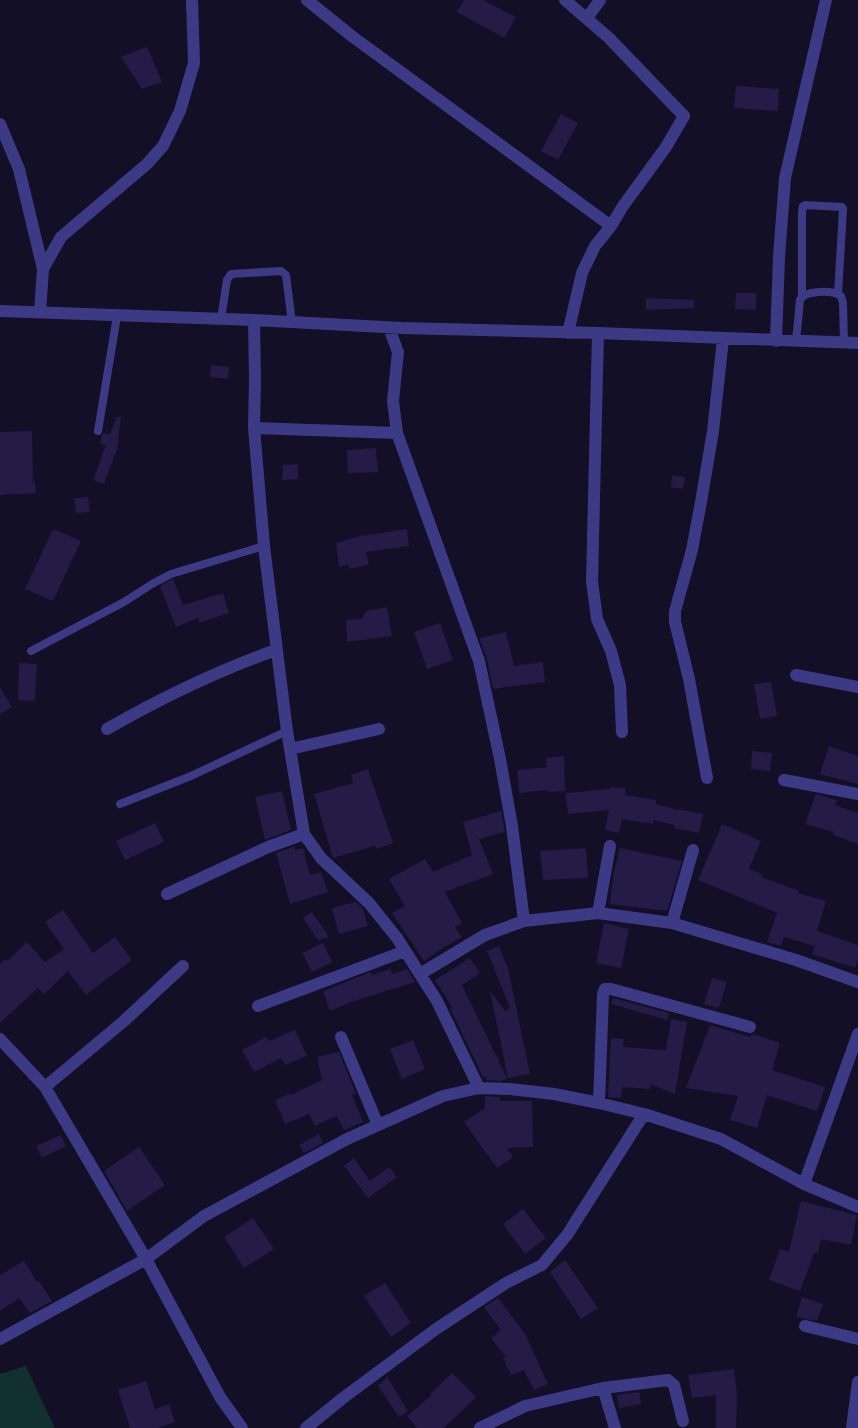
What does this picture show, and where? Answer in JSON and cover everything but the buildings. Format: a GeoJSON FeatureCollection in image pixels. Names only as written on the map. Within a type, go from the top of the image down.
{"type":"FeatureCollection","features":[{"type":"Feature","properties":{"kind":"street"},"geometry":{"type":"LineString","coordinates":[[43,269],[61,238],[147,164],[164,146],[180,111],[194,63],[192,0]]}},
{"type":"Feature","properties":{"kind":"street"},"geometry":{"type":"LineString","coordinates":[[307,0],[353,37],[611,226]]}},
{"type":"Feature","properties":{"kind":"street"},"geometry":{"type":"LineString","coordinates":[[564,0],[587,18],[684,116],[666,147],[595,246],[582,273],[568,333]]}},
{"type":"Feature","properties":{"kind":"street"},"geometry":{"type":"LineString","coordinates":[[587,18],[600,0]]}},
{"type":"Feature","properties":{"kind":"street"},"geometry":{"type":"LineString","coordinates":[[776,341],[779,257],[785,178],[826,0]]}},
{"type":"Feature","properties":{"kind":"street"},"geometry":{"type":"LineString","coordinates":[[0,124],[19,168],[43,269],[40,312]]}},
{"type":"Feature","properties":{"kind":"street"},"geometry":{"type":"LineString","coordinates":[[0,311],[254,320],[389,328],[858,343]]}},
{"type":"Feature","properties":{"kind":"street"},"geometry":{"type":"LineString","coordinates":[[254,320],[254,428],[264,546],[286,730],[304,834],[321,858],[369,903],[406,951],[437,1001],[479,1088]]}},
{"type":"Feature","properties":{"kind":"street"},"geometry":{"type":"LineString","coordinates":[[389,328],[398,352],[392,401],[397,434],[479,661],[500,758],[512,826],[524,921]]}},
{"type":"Feature","properties":{"kind":"street"},"geometry":{"type":"LineString","coordinates":[[598,334],[592,581],[597,618],[611,651],[620,685],[622,732]]}},
{"type":"Feature","properties":{"kind":"street"},"geometry":{"type":"LineString","coordinates":[[706,778],[689,679],[675,622],[675,611],[692,550],[703,493],[713,432],[723,338]]}},
{"type":"Feature","properties":{"kind":"street"},"geometry":{"type":"LineString","coordinates":[[254,428],[397,434]]}},
{"type":"Feature","properties":{"kind":"street"},"geometry":{"type":"LineString","coordinates":[[107,729],[164,697],[228,668],[276,650]]}},
{"type":"Feature","properties":{"kind":"street"},"geometry":{"type":"LineString","coordinates":[[796,675],[858,687]]}},
{"type":"Feature","properties":{"kind":"street"},"geometry":{"type":"LineString","coordinates":[[290,749],[379,729]]}},
{"type":"Feature","properties":{"kind":"street"},"geometry":{"type":"LineString","coordinates":[[784,780],[858,794]]}},
{"type":"Feature","properties":{"kind":"street"},"geometry":{"type":"LineString","coordinates":[[167,894],[268,847],[304,834]]}},
{"type":"Feature","properties":{"kind":"street"},"geometry":{"type":"LineString","coordinates":[[598,913],[610,846]]}},
{"type":"Feature","properties":{"kind":"street"},"geometry":{"type":"LineString","coordinates":[[672,923],[693,850]]}},
{"type":"Feature","properties":{"kind":"street"},"geometry":{"type":"LineString","coordinates":[[420,974],[485,935],[524,921],[598,913],[672,923],[796,960],[858,982]]}},
{"type":"Feature","properties":{"kind":"street"},"geometry":{"type":"LineString","coordinates":[[258,1006],[406,951]]}},
{"type":"Feature","properties":{"kind":"street"},"geometry":{"type":"LineString","coordinates":[[45,1087],[124,1021],[182,966]]}},
{"type":"Feature","properties":{"kind":"street"},"geometry":{"type":"LineString","coordinates":[[600,1103],[603,994],[605,989],[611,989],[750,1027]]}},
{"type":"Feature","properties":{"kind":"street"},"geometry":{"type":"LineString","coordinates":[[804,1184],[858,1034]]}},
{"type":"Feature","properties":{"kind":"street"},"geometry":{"type":"LineString","coordinates":[[340,1038],[378,1125]]}},
{"type":"Feature","properties":{"kind":"street"},"geometry":{"type":"LineString","coordinates":[[0,1039],[45,1087],[146,1259],[220,1397],[242,1428]]}},
{"type":"Feature","properties":{"kind":"street"},"geometry":{"type":"LineString","coordinates":[[0,1339],[146,1259],[204,1216],[347,1139],[443,1096],[479,1088],[554,1094],[644,1114],[721,1139],[804,1184],[858,1207]]}},
{"type":"Feature","properties":{"kind":"street"},"geometry":{"type":"LineString","coordinates":[[306,1428],[342,1398],[436,1329],[506,1283],[542,1265],[567,1235],[644,1114]]}},
{"type":"Feature","properties":{"kind":"street"},"geometry":{"type":"LineString","coordinates":[[805,1326],[858,1339]]}},
{"type":"Feature","properties":{"kind":"street"},"geometry":{"type":"LineString","coordinates":[[480,1428],[525,1406],[603,1388],[668,1380],[674,1385],[683,1421]]}},
{"type":"Feature","properties":{"kind":"street"},"geometry":{"type":"LineString","coordinates":[[852,1428],[858,1382]]}},
{"type":"Feature","properties":{"kind":"street"},"geometry":{"type":"LineString","coordinates":[[603,1388],[615,1428]]}},
{"type":"Feature","properties":{"kind":"lane"},"geometry":{"type":"LineString","coordinates":[[796,341],[802,296],[802,212],[805,205],[842,208],[844,210],[838,294]]}},
{"type":"Feature","properties":{"kind":"lane"},"geometry":{"type":"LineString","coordinates":[[221,319],[227,280],[231,274],[281,271],[286,275],[292,322]]}},
{"type":"Feature","properties":{"kind":"lane"},"geometry":{"type":"LineString","coordinates":[[802,296],[807,293],[836,293],[841,296],[843,303],[844,343]]}},
{"type":"Feature","properties":{"kind":"lane"},"geometry":{"type":"LineString","coordinates":[[98,431],[117,316]]}},
{"type":"Feature","properties":{"kind":"lane"},"geometry":{"type":"LineString","coordinates":[[31,651],[124,602],[171,574],[264,546]]}},
{"type":"Feature","properties":{"kind":"lane"},"geometry":{"type":"LineString","coordinates":[[120,804],[191,776],[286,730]]}},
{"type":"Feature","properties":{"kind":"green space"},"geometry":{"type":"Polygon","coordinates":[[[26,1366],[55,1428],[0,1428],[0,1374],[26,1366]]]}}]}
